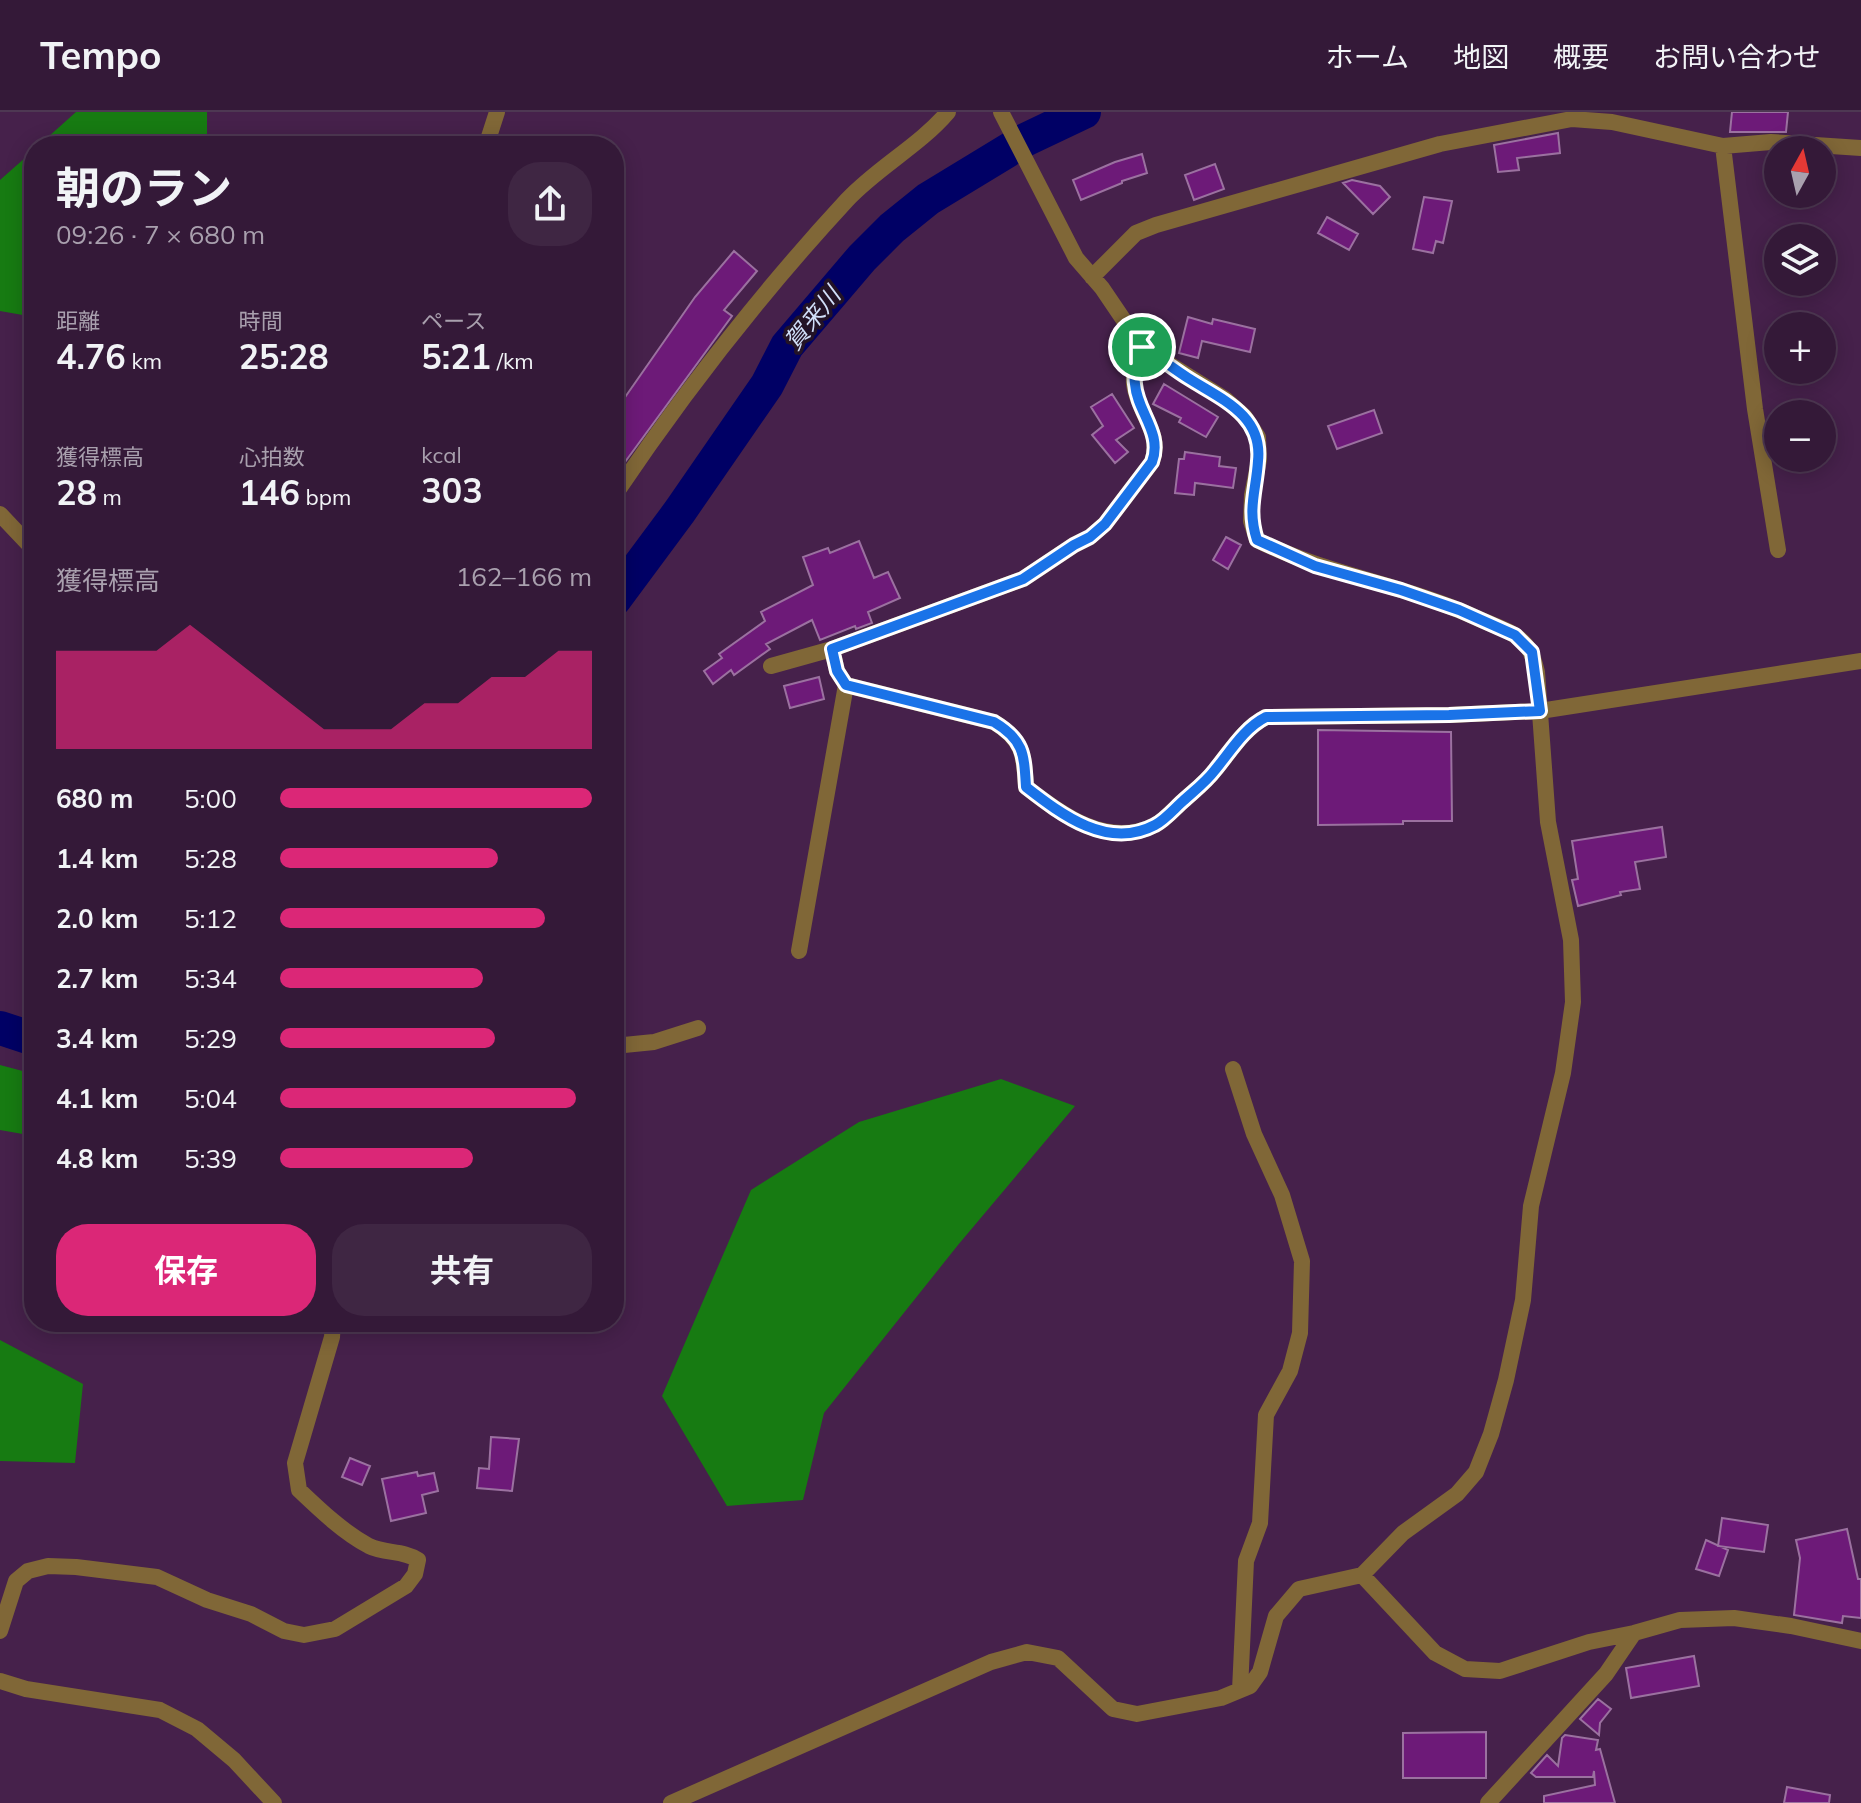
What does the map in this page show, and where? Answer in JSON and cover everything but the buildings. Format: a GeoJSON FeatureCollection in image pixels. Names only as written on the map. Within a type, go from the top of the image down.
{"type":"FeatureCollection","features":[{"type":"Feature","properties":{"kind":"street"},"geometry":{"type":"LineString","coordinates":[[489,136],[497,112]]}},
{"type":"Feature","properties":{"kind":"street"},"geometry":{"type":"LineString","coordinates":[[624,481],[654,437],[776,278],[851,196],[932,130],[948,112]]}},
{"type":"Feature","properties":{"kind":"street"},"geometry":{"type":"LineString","coordinates":[[671,1803],[991,1662],[1027,1652],[1058,1658],[1113,1709],[1137,1714],[1221,1698],[1250,1686],[1260,1672],[1276,1616],[1299,1589],[1362,1575],[1403,1533],[1457,1494],[1476,1472],[1491,1434],[1506,1380],[1523,1300],[1531,1206],[1563,1073],[1573,1002],[1571,940],[1548,822],[1540,711],[1532,652],[1515,635],[1459,610],[1315,566],[1257,540],[1251,521],[1259,460],[1258,437],[1245,417],[1225,399],[1142,347],[1076,258],[1001,112]]}},
{"type":"Feature","properties":{"kind":"street"},"geometry":{"type":"LineString","coordinates":[[1092,277],[1136,233],[1156,225],[1440,144],[1572,119],[1612,122],[1723,146],[1771,142],[1861,148]]}},
{"type":"Feature","properties":{"kind":"street"},"geometry":{"type":"LineString","coordinates":[[1723,146],[1755,409],[1778,550]]}},
{"type":"Feature","properties":{"kind":"street"},"geometry":{"type":"LineString","coordinates":[[771,666],[832,649],[1023,579],[1090,537],[1105,524],[1152,462],[1156,451],[1155,439],[1134,382],[1135,366],[1142,347]]}},
{"type":"Feature","properties":{"kind":"street"},"geometry":{"type":"LineString","coordinates":[[0,514],[24,539]]}},
{"type":"Feature","properties":{"kind":"street"},"geometry":{"type":"LineString","coordinates":[[799,951],[846,685],[837,671],[832,649]]}},
{"type":"Feature","properties":{"kind":"street"},"geometry":{"type":"LineString","coordinates":[[846,685],[994,722],[1011,732],[1022,748],[1026,787],[1078,822],[1112,835],[1129,834],[1157,825],[1210,776],[1253,723],[1266,717],[1540,711],[1861,661]]}},
{"type":"Feature","properties":{"kind":"street"},"geometry":{"type":"LineString","coordinates":[[624,1045],[654,1042],[698,1028]]}},
{"type":"Feature","properties":{"kind":"street"},"geometry":{"type":"LineString","coordinates":[[1233,1069],[1254,1134],[1282,1195],[1302,1261],[1300,1333],[1290,1371],[1266,1415],[1260,1523],[1246,1561],[1240,1690]]}},
{"type":"Feature","properties":{"kind":"street"},"geometry":{"type":"LineString","coordinates":[[0,1631],[16,1581],[28,1571],[48,1566],[157,1577],[207,1600],[251,1614],[284,1631],[304,1635],[335,1629],[406,1586],[415,1574],[418,1560],[408,1553],[390,1554],[370,1546],[327,1516],[299,1490],[295,1463],[332,1332]]}},
{"type":"Feature","properties":{"kind":"street"},"geometry":{"type":"LineString","coordinates":[[1362,1575],[1435,1653],[1465,1669],[1500,1671],[1589,1642],[1680,1620],[1734,1618],[1861,1641]]}},
{"type":"Feature","properties":{"kind":"street"},"geometry":{"type":"LineString","coordinates":[[1488,1803],[1606,1674],[1634,1633]]}},
{"type":"Feature","properties":{"kind":"street"},"geometry":{"type":"LineString","coordinates":[[0,1681],[26,1689],[160,1710],[197,1729],[234,1760],[272,1803]]}},
{"type":"Feature","properties":{"kind":"green space"},"geometry":{"type":"Polygon","coordinates":[[[76,112],[207,112],[207,136],[49,136],[76,112]]]}},
{"type":"Feature","properties":{"kind":"green space"},"geometry":{"type":"Polygon","coordinates":[[[24,159],[24,315],[0,311],[0,180],[24,159]]]}},
{"type":"Feature","properties":{"kind":"green space"},"geometry":{"type":"Polygon","coordinates":[[[0,1065],[24,1071],[24,1134],[0,1130],[0,1065]]]}},
{"type":"Feature","properties":{"kind":"green space"},"geometry":{"type":"Polygon","coordinates":[[[1001,1079],[1075,1106],[958,1245],[824,1413],[803,1500],[727,1506],[662,1396],[751,1190],[859,1122],[1001,1079]]]}},
{"type":"Feature","properties":{"kind":"green space"},"geometry":{"type":"Polygon","coordinates":[[[0,1340],[83,1384],[75,1463],[0,1461],[0,1340]]]}},
{"type":"Feature","properties":{"kind":"waterway","name":"賀来川"},"geometry":{"type":"LineString","coordinates":[[624,587],[767,385],[787,346],[862,258],[928,199],[1025,140],[1084,112]]}},
{"type":"Feature","properties":{"kind":"waterway","name":"賀来川"},"geometry":{"type":"LineString","coordinates":[[0,1028],[24,1036]]}},
{"type":"Feature","properties":{"kind":"route"},"geometry":{"type":"LineString","coordinates":[[1142,347],[1225,399],[1245,417],[1258,437],[1259,460],[1251,521],[1257,540],[1315,566],[1459,610],[1515,635],[1532,652],[1540,711],[1266,717],[1253,723],[1210,776],[1157,825],[1129,834],[1112,835],[1078,822],[1026,787],[1022,748],[1011,732],[994,722],[846,685],[837,671],[832,649],[1023,579],[1090,537],[1105,524],[1152,462],[1156,451],[1155,439],[1134,382],[1135,366],[1142,347]]}}]}
